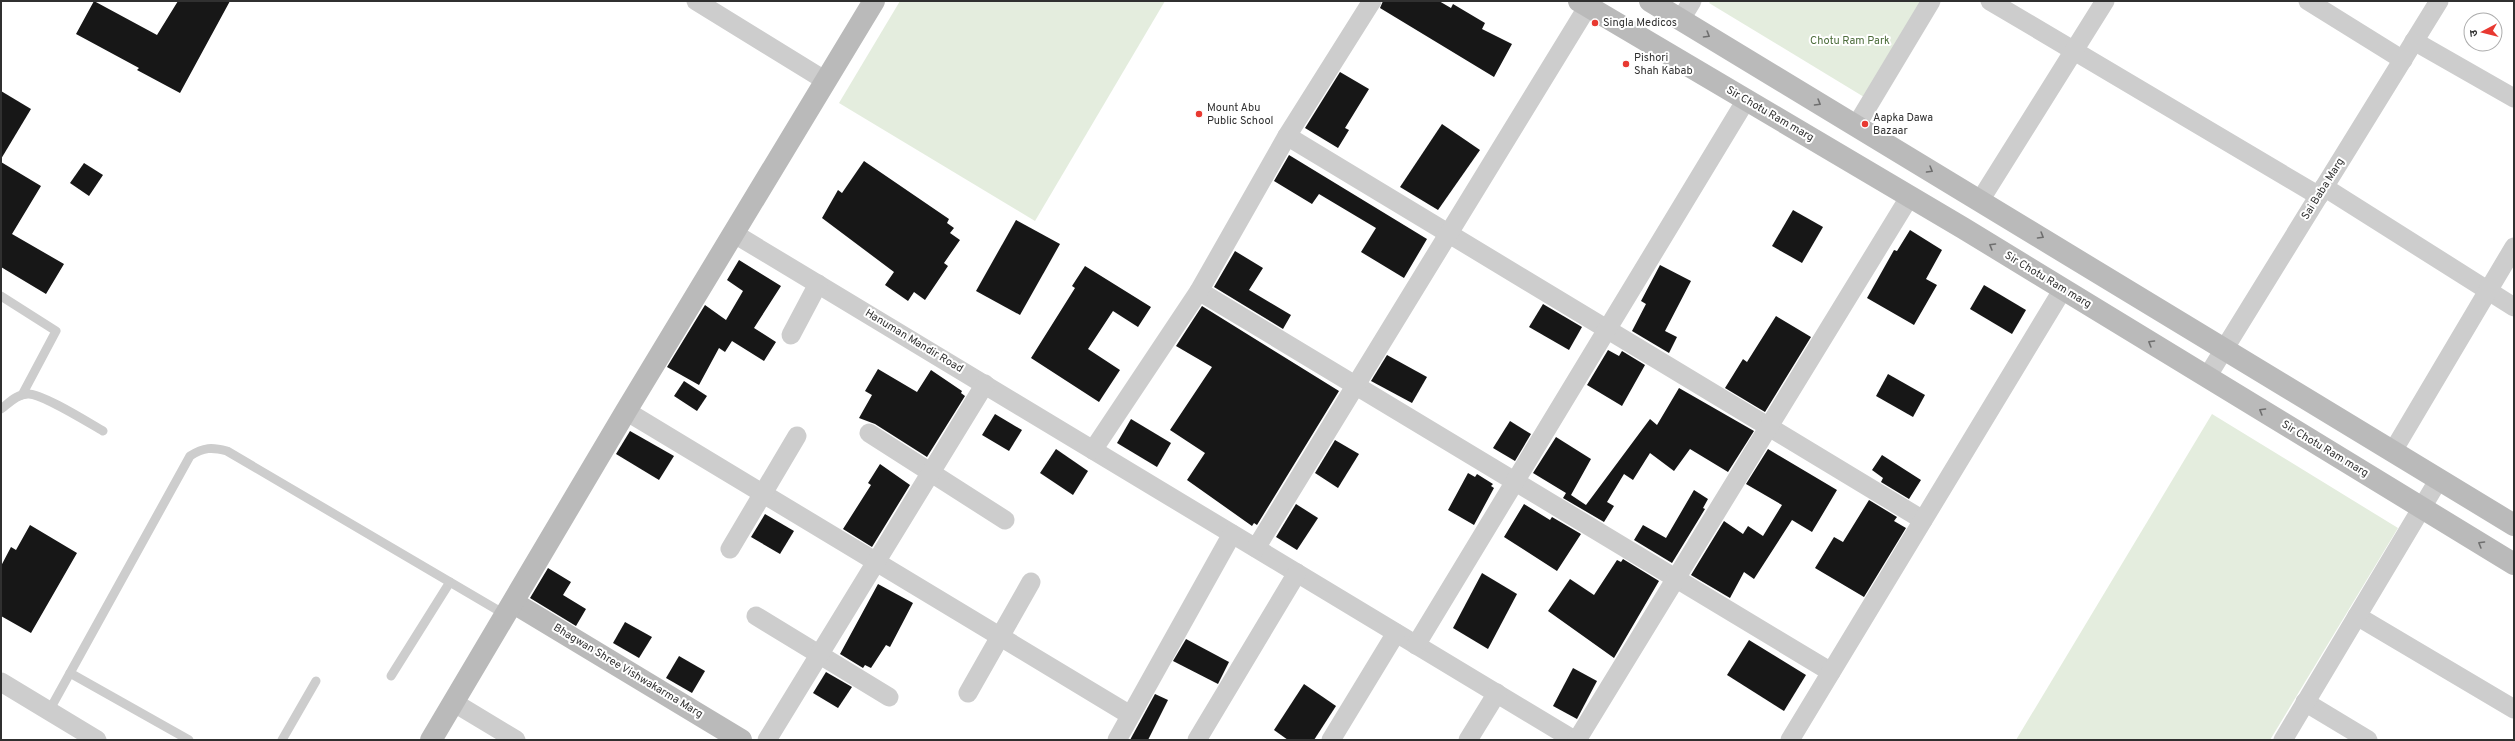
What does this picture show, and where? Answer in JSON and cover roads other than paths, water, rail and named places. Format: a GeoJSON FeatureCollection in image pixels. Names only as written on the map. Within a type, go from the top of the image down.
{"type":"FeatureCollection","features":[{"type":"Feature","properties":{"kind":"street"},"geometry":{"type":"LineString","coordinates":[[696,1],[826,81]]}},
{"type":"Feature","properties":{"kind":"street"},"geometry":{"type":"LineString","coordinates":[[431,740],[626,411],[874,1]]}},
{"type":"Feature","properties":{"kind":"street"},"geometry":{"type":"LineString","coordinates":[[1093,450],[1199,291],[1287,136],[1372,1]]}},
{"type":"Feature","properties":{"kind":"street"},"geometry":{"type":"LineString","coordinates":[[1650,1],[1687,10],[1856,126],[1981,200],[2514,524]]}},
{"type":"Feature","properties":{"kind":"street"},"geometry":{"type":"LineString","coordinates":[[1856,126],[1931,1]]}},
{"type":"Feature","properties":{"kind":"street"},"geometry":{"type":"LineString","coordinates":[[1990,1],[2321,192],[2488,290],[2514,307]]}},
{"type":"Feature","properties":{"kind":"street"},"geometry":{"type":"LineString","coordinates":[[1981,200],[2105,1]]}},
{"type":"Feature","properties":{"kind":"street"},"geometry":{"type":"LineString","coordinates":[[2308,1],[2403,60]]}},
{"type":"Feature","properties":{"kind":"street","name":"Sai Baba Marg"},"geometry":{"type":"LineString","coordinates":[[2207,377],[2439,1]]}},
{"type":"Feature","properties":{"kind":"street"},"geometry":{"type":"LineString","coordinates":[[1256,548],[1354,385],[1448,234],[1583,4]]}},
{"type":"Feature","properties":{"kind":"street","name":"Sir Chotu Ram marg"},"geometry":{"type":"LineString","coordinates":[[1583,4],[1910,196],[2514,564]]}},
{"type":"Feature","properties":{"kind":"street"},"geometry":{"type":"LineString","coordinates":[[2414,41],[2514,98]]}},
{"type":"Feature","properties":{"kind":"street"},"geometry":{"type":"LineString","coordinates":[[1416,645],[1746,100]]}},
{"type":"Feature","properties":{"kind":"street"},"geometry":{"type":"LineString","coordinates":[[1287,136],[1923,520]]}},
{"type":"Feature","properties":{"kind":"street"},"geometry":{"type":"LineString","coordinates":[[1577,740],[1910,196]]}},
{"type":"Feature","properties":{"kind":"street","name":"Hanuman Mandir Road"},"geometry":{"type":"LineString","coordinates":[[733,233],[1574,740]]}},
{"type":"Feature","properties":{"kind":"street"},"geometry":{"type":"LineString","coordinates":[[2393,451],[2514,247]]}},
{"type":"Feature","properties":{"kind":"street"},"geometry":{"type":"LineString","coordinates":[[791,335],[818,284]]}},
{"type":"Feature","properties":{"kind":"street"},"geometry":{"type":"LineString","coordinates":[[1790,740],[2063,289]]}},
{"type":"Feature","properties":{"kind":"street"},"geometry":{"type":"LineString","coordinates":[[1199,291],[1831,672]]}},
{"type":"Feature","properties":{"kind":"street"},"geometry":{"type":"LineString","coordinates":[[767,740],[985,384]]}},
{"type":"Feature","properties":{"kind":"street"},"geometry":{"type":"LineString","coordinates":[[626,411],[1130,715]]}},
{"type":"Feature","properties":{"kind":"street"},"geometry":{"type":"LineString","coordinates":[[869,433],[1004,520]]}},
{"type":"Feature","properties":{"kind":"street"},"geometry":{"type":"LineString","coordinates":[[730,549],[797,436]]}},
{"type":"Feature","properties":{"kind":"street"},"geometry":{"type":"LineString","coordinates":[[2283,740],[2439,479]]}},
{"type":"Feature","properties":{"kind":"street"},"geometry":{"type":"LineString","coordinates":[[1117,740],[1232,534]]}},
{"type":"Feature","properties":{"kind":"street"},"geometry":{"type":"LineString","coordinates":[[1197,740],[1297,573]]}},
{"type":"Feature","properties":{"kind":"street"},"geometry":{"type":"LineString","coordinates":[[968,693],[1031,582]]}},
{"type":"Feature","properties":{"kind":"street","name":"Bhagwan Shree Vishwakarma Marg"},"geometry":{"type":"LineString","coordinates":[[510,609],[742,740]]}},
{"type":"Feature","properties":{"kind":"street"},"geometry":{"type":"LineString","coordinates":[[756,616],[889,697]]}},
{"type":"Feature","properties":{"kind":"street"},"geometry":{"type":"LineString","coordinates":[[2357,616],[2514,709]]}},
{"type":"Feature","properties":{"kind":"street"},"geometry":{"type":"LineString","coordinates":[[1331,740],[1396,633]]}},
{"type":"Feature","properties":{"kind":"street"},"geometry":{"type":"LineString","coordinates":[[1,682],[97,740]]}},
{"type":"Feature","properties":{"kind":"street"},"geometry":{"type":"LineString","coordinates":[[1468,740],[1497,693]]}},
{"type":"Feature","properties":{"kind":"street"},"geometry":{"type":"LineString","coordinates":[[453,702],[516,740]]}},
{"type":"Feature","properties":{"kind":"street"},"geometry":{"type":"LineString","coordinates":[[2305,702],[2368,740]]}},
{"type":"Feature","properties":{"kind":"lane"},"geometry":{"type":"LineString","coordinates":[[1,296],[56,331],[22,395]]}},
{"type":"Feature","properties":{"kind":"lane"},"geometry":{"type":"LineString","coordinates":[[1,409],[16,397],[28,393],[41,397],[103,431]]}},
{"type":"Feature","properties":{"kind":"lane"},"geometry":{"type":"LineString","coordinates":[[49,711],[190,456],[200,449],[212,447],[227,451],[450,582],[510,609]]}},
{"type":"Feature","properties":{"kind":"lane"},"geometry":{"type":"LineString","coordinates":[[391,676],[450,582]]}},
{"type":"Feature","properties":{"kind":"lane"},"geometry":{"type":"LineString","coordinates":[[70,673],[189,740]]}},
{"type":"Feature","properties":{"kind":"lane"},"geometry":{"type":"LineString","coordinates":[[282,740],[316,681]]}},
{"type":"Feature","properties":{"kind":"place","name":"Singla Medicos"},"geometry":{"type":"Point","coordinates":[1595,23]}},
{"type":"Feature","properties":{"kind":"place","name":"Pishori Shah Kabab"},"geometry":{"type":"Point","coordinates":[1626,64]}},
{"type":"Feature","properties":{"kind":"place","name":"Mount Abu Public School"},"geometry":{"type":"Point","coordinates":[1199,114]}},
{"type":"Feature","properties":{"kind":"place","name":"Aapka Dawa Bazaar"},"geometry":{"type":"Point","coordinates":[1865,124]}},
{"type":"Feature","properties":{"kind":"park label","name":"Chotu Ram Park"},"geometry":{"type":"Point","coordinates":[1850,41]}}]}
